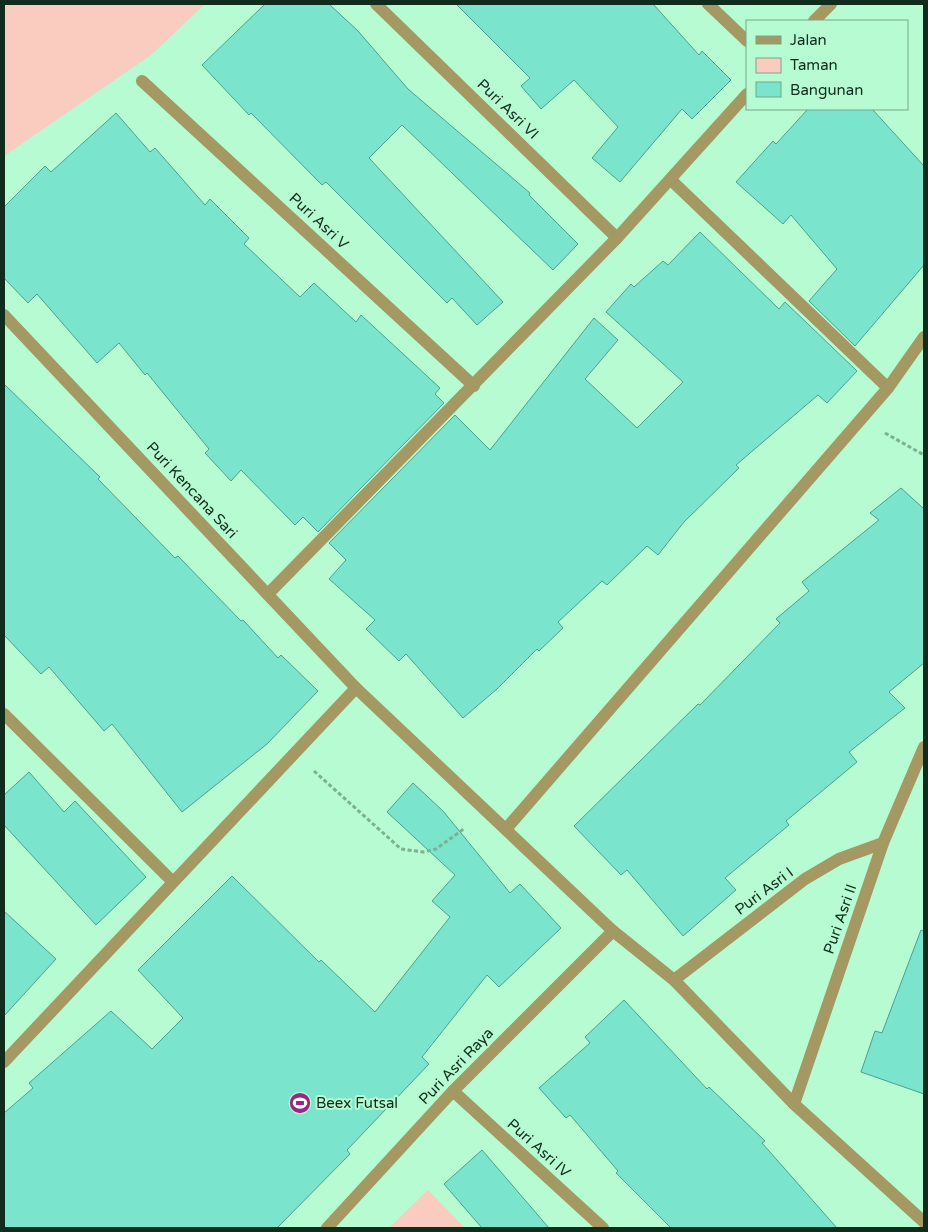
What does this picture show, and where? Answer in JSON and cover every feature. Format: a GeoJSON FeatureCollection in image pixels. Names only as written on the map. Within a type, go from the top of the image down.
{"type":"FeatureCollection","features":[{"type":"Feature","properties":{"kind":"street","name":"Puri Asri VI"},"geometry":{"type":"LineString","coordinates":[[376,4],[617,238]]}},
{"type":"Feature","properties":{"kind":"street"},"geometry":{"type":"LineString","coordinates":[[708,4],[746,40]]}},
{"type":"Feature","properties":{"kind":"street"},"geometry":{"type":"LineString","coordinates":[[815,20],[831,4]]}},
{"type":"Feature","properties":{"kind":"street","name":"Puri Asri V"},"geometry":{"type":"LineString","coordinates":[[142,81],[474,386]]}},
{"type":"Feature","properties":{"kind":"street"},"geometry":{"type":"LineString","coordinates":[[268,594],[617,238],[746,95]]}},
{"type":"Feature","properties":{"kind":"street"},"geometry":{"type":"LineString","coordinates":[[671,180],[888,388]]}},
{"type":"Feature","properties":{"kind":"street","name":"Puri Kencana Sari"},"geometry":{"type":"LineString","coordinates":[[4,315],[356,688],[613,931],[674,980],[794,1104],[924,1222]]}},
{"type":"Feature","properties":{"kind":"street"},"geometry":{"type":"LineString","coordinates":[[506,829],[888,388],[924,337]]}},
{"type":"Feature","properties":{"kind":"street"},"geometry":{"type":"LineString","coordinates":[[4,1062],[356,688]]}},
{"type":"Feature","properties":{"kind":"street"},"geometry":{"type":"LineString","coordinates":[[4,714],[174,882]]}},
{"type":"Feature","properties":{"kind":"street","name":"Puri Asri II"},"geometry":{"type":"LineString","coordinates":[[794,1104],[882,844],[924,747]]}},
{"type":"Feature","properties":{"kind":"street","name":"Puri Asri I"},"geometry":{"type":"LineString","coordinates":[[674,980],[805,879],[838,859],[882,844]]}},
{"type":"Feature","properties":{"kind":"street","name":"Puri Asri Raya"},"geometry":{"type":"LineString","coordinates":[[327,1228],[453,1091],[613,931]]}},
{"type":"Feature","properties":{"kind":"street","name":"Puri Asri IV"},"geometry":{"type":"LineString","coordinates":[[453,1091],[603,1228]]}},
{"type":"Feature","properties":{"kind":"path"},"geometry":{"type":"LineString","coordinates":[[860,420],[924,455]]}},
{"type":"Feature","properties":{"kind":"path"},"geometry":{"type":"LineString","coordinates":[[295,754],[401,849],[423,852],[436,849],[488,812]]}},
{"type":"Feature","properties":{"kind":"green space"},"geometry":{"type":"Polygon","coordinates":[[[4,4],[205,4],[151,55],[4,156],[4,4]]]}},
{"type":"Feature","properties":{"kind":"green space"},"geometry":{"type":"Polygon","coordinates":[[[428,1190],[465,1228],[389,1228],[428,1190]]]}},
{"type":"Feature","properties":{"kind":"building"},"geometry":{"type":"Polygon","coordinates":[[[265,4],[329,4],[358,31],[408,89],[530,193],[529,195],[578,244],[553,270],[402,125],[369,158],[503,302],[477,325],[452,298],[447,303],[326,182],[322,185],[251,113],[249,115],[202,65],[265,4]]]}},
{"type":"Feature","properties":{"kind":"building"},"geometry":{"type":"Polygon","coordinates":[[[456,4],[653,4],[699,55],[702,51],[731,80],[692,119],[682,109],[620,182],[592,158],[618,127],[574,80],[541,109],[521,86],[530,78],[456,4]]]}},
{"type":"Feature","properties":{"kind":"building"},"geometry":{"type":"Polygon","coordinates":[[[807,110],[873,110],[924,166],[924,265],[855,346],[809,301],[837,269],[791,215],[783,224],[736,182],[773,141],[776,144],[807,110]]]}},
{"type":"Feature","properties":{"kind":"building"},"geometry":{"type":"Polygon","coordinates":[[[116,113],[150,152],[155,148],[205,205],[210,199],[249,238],[244,244],[300,297],[314,283],[356,322],[361,315],[440,388],[435,394],[444,403],[318,532],[303,517],[295,525],[241,470],[231,481],[205,453],[209,449],[147,373],[145,375],[119,343],[97,363],[37,294],[28,303],[4,278],[4,207],[45,166],[51,172],[116,113]]]}},
{"type":"Feature","properties":{"kind":"building"},"geometry":{"type":"Polygon","coordinates":[[[700,232],[779,309],[785,302],[857,371],[827,403],[818,395],[736,465],[739,468],[684,522],[658,555],[647,546],[607,585],[602,581],[558,622],[563,628],[539,651],[537,649],[497,689],[463,718],[406,654],[399,661],[366,629],[375,620],[329,579],[346,560],[329,543],[455,415],[490,450],[594,318],[618,340],[585,379],[637,428],[683,382],[606,312],[631,284],[634,287],[663,261],[668,265],[700,232]]]}},
{"type":"Feature","properties":{"kind":"building"},"geometry":{"type":"Polygon","coordinates":[[[4,384],[100,477],[98,479],[175,558],[178,556],[241,621],[243,620],[278,658],[281,655],[318,691],[267,744],[182,812],[112,724],[104,731],[49,667],[41,674],[4,635],[4,384]]]}},
{"type":"Feature","properties":{"kind":"building"},"geometry":{"type":"Polygon","coordinates":[[[901,488],[924,509],[924,663],[889,692],[905,708],[849,752],[857,762],[786,821],[789,825],[725,878],[736,890],[683,936],[627,870],[621,875],[574,826],[698,704],[700,705],[780,623],[776,619],[809,591],[802,582],[879,520],[870,513],[901,488]]]}},
{"type":"Feature","properties":{"kind":"building"},"geometry":{"type":"Polygon","coordinates":[[[29,772],[64,812],[75,801],[146,877],[96,925],[4,825],[4,795],[29,772]]]}},
{"type":"Feature","properties":{"kind":"building"},"geometry":{"type":"Polygon","coordinates":[[[413,783],[443,811],[510,893],[520,884],[561,928],[499,987],[487,975],[422,1057],[429,1064],[347,1150],[350,1154],[277,1228],[4,1228],[4,1113],[33,1088],[29,1083],[111,1011],[152,1049],[183,1018],[138,970],[232,876],[319,962],[321,960],[375,1012],[450,917],[432,901],[455,875],[387,812],[413,783]]]}},
{"type":"Feature","properties":{"kind":"building"},"geometry":{"type":"Polygon","coordinates":[[[4,911],[56,959],[4,1016],[4,911]]]}},
{"type":"Feature","properties":{"kind":"building"},"geometry":{"type":"Polygon","coordinates":[[[921,930],[924,931],[924,1094],[861,1072],[875,1031],[882,1033],[921,930]]]}},
{"type":"Feature","properties":{"kind":"building"},"geometry":{"type":"Polygon","coordinates":[[[624,1000],[707,1089],[709,1087],[765,1141],[762,1143],[837,1228],[671,1228],[616,1173],[618,1171],[570,1115],[566,1118],[539,1088],[590,1043],[585,1037],[624,1000]]]}},
{"type":"Feature","properties":{"kind":"building"},"geometry":{"type":"Polygon","coordinates":[[[482,1150],[549,1228],[482,1228],[444,1184],[482,1150]]]}},
{"type":"Feature","properties":{"kind":"place","name":"Beex Futsal"},"geometry":{"type":"Point","coordinates":[300,1103]}}]}
